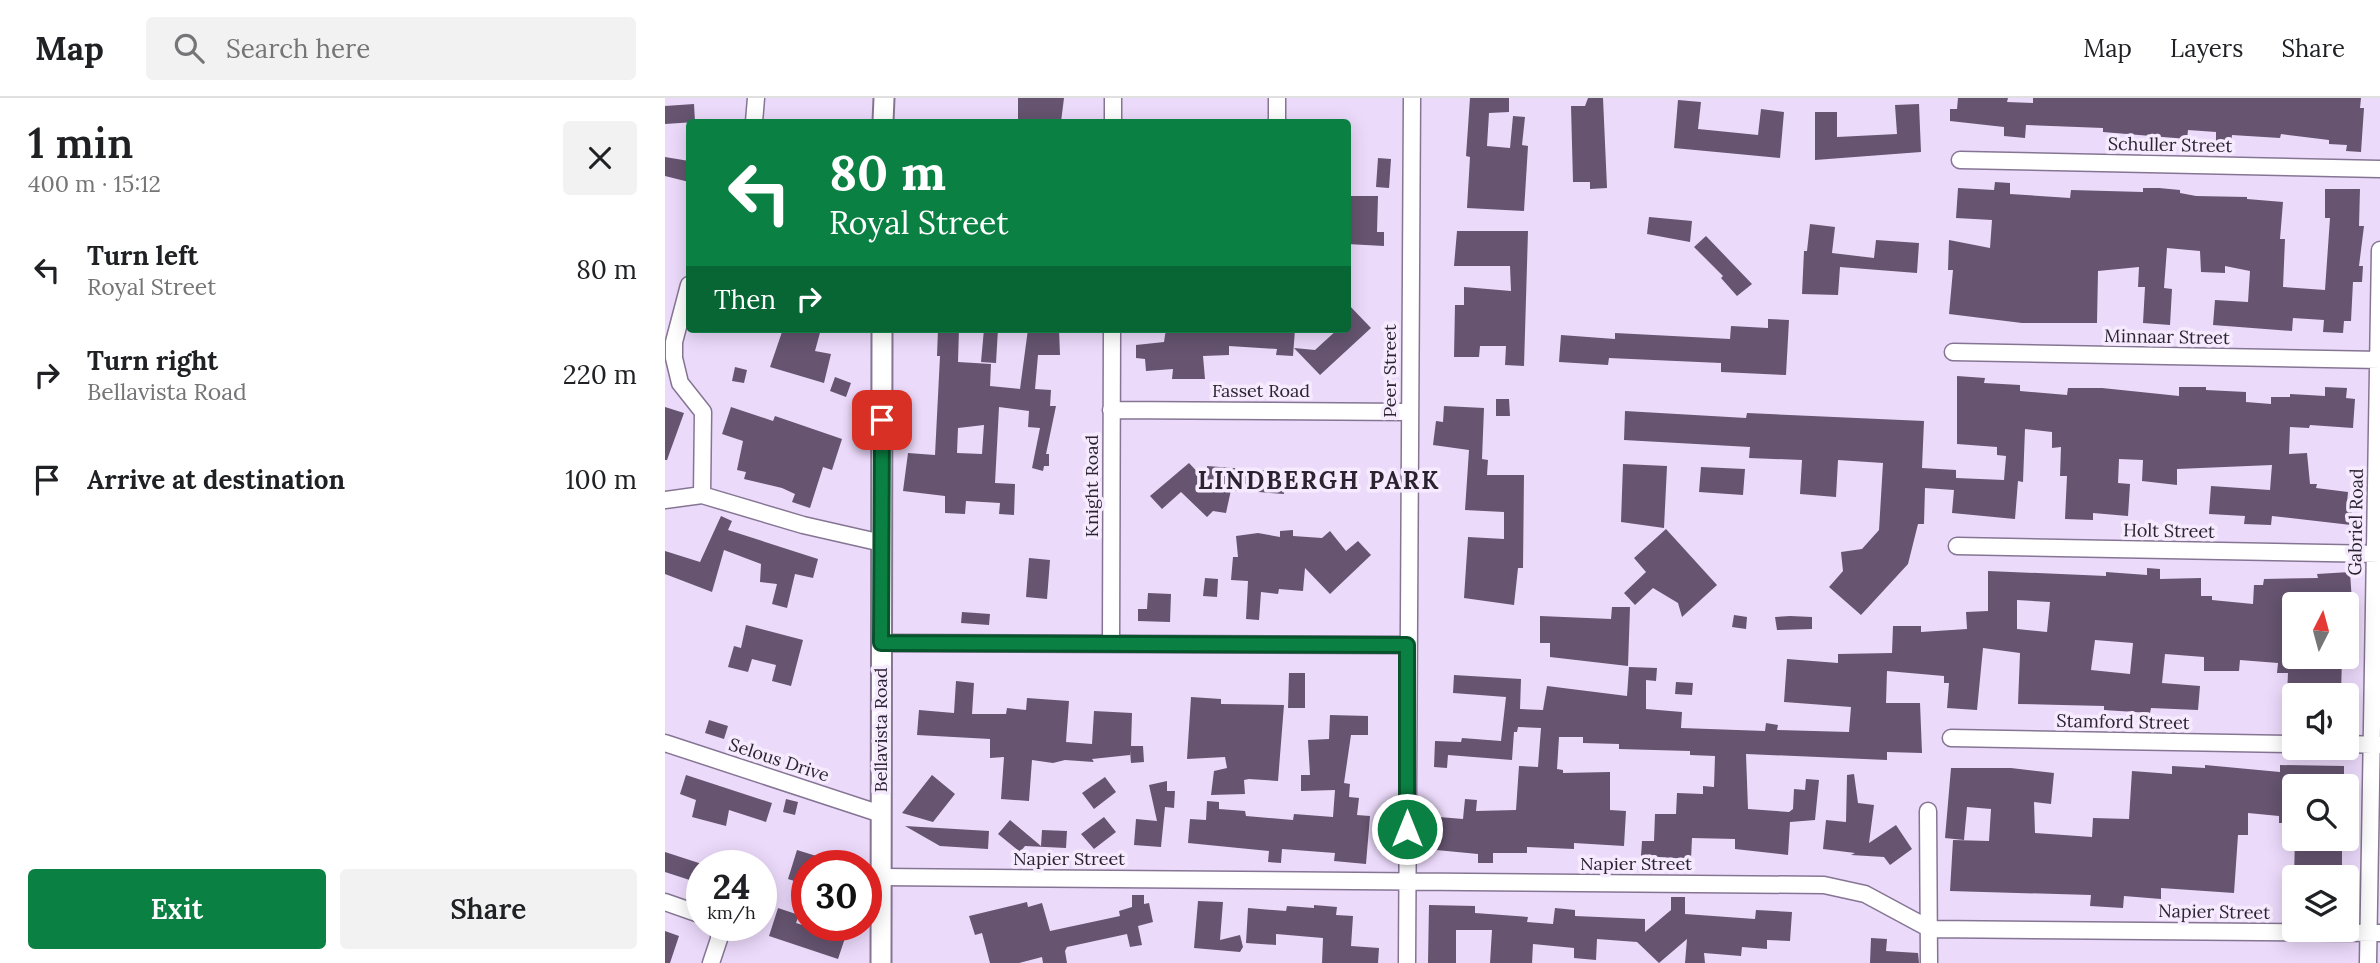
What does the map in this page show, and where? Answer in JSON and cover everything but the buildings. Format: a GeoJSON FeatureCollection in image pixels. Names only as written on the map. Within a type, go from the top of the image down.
{"type":"FeatureCollection","features":[{"type":"Feature","properties":{"kind":"street"},"geometry":{"type":"LineString","coordinates":[[754,119],[756,98]]}},
{"type":"Feature","properties":{"kind":"street"},"geometry":{"type":"LineString","coordinates":[[884,98],[884,119]]}},
{"type":"Feature","properties":{"kind":"street"},"geometry":{"type":"LineString","coordinates":[[1113,98],[1113,119]]}},
{"type":"Feature","properties":{"kind":"street"},"geometry":{"type":"LineString","coordinates":[[1277,98],[1277,119]]}},
{"type":"Feature","properties":{"kind":"street","name":"Peer Street"},"geometry":{"type":"LineString","coordinates":[[1407,963],[1412,98]]}},
{"type":"Feature","properties":{"kind":"street","name":"Schuller Street"},"geometry":{"type":"LineString","coordinates":[[1960,160],[2380,169]]}},
{"type":"Feature","properties":{"kind":"street","name":"Gabriel Road"},"geometry":{"type":"LineString","coordinates":[[2368,963],[2375,933],[2380,250]]}},
{"type":"Feature","properties":{"kind":"street"},"geometry":{"type":"LineString","coordinates":[[686,296],[674,342],[674,358],[680,383],[703,412],[702,495]]}},
{"type":"Feature","properties":{"kind":"street","name":"Bellavista Road"},"geometry":{"type":"LineString","coordinates":[[881,850],[882,333]]}},
{"type":"Feature","properties":{"kind":"street","name":"Knight Road"},"geometry":{"type":"LineString","coordinates":[[1111,644],[1112,333]]}},
{"type":"Feature","properties":{"kind":"street","name":"Minnaar Street"},"geometry":{"type":"LineString","coordinates":[[1953,352],[2379,360]]}},
{"type":"Feature","properties":{"kind":"street","name":"Fasset Road"},"geometry":{"type":"LineString","coordinates":[[1111,410],[1409,412]]}},
{"type":"Feature","properties":{"kind":"street"},"geometry":{"type":"LineString","coordinates":[[665,500],[702,495],[830,532],[882,543]]}},
{"type":"Feature","properties":{"kind":"street","name":"Holt Street"},"geometry":{"type":"LineString","coordinates":[[1957,546],[2377,554]]}},
{"type":"Feature","properties":{"kind":"street"},"geometry":{"type":"LineString","coordinates":[[881,643],[1407,645]]}},
{"type":"Feature","properties":{"kind":"street","name":"Stamford Street"},"geometry":{"type":"LineString","coordinates":[[1951,738],[2282,744]]}},
{"type":"Feature","properties":{"kind":"street","name":"Selous Drive"},"geometry":{"type":"LineString","coordinates":[[665,743],[881,814]]}},
{"type":"Feature","properties":{"kind":"street"},"geometry":{"type":"LineString","coordinates":[[1929,811],[1930,963]]}},
{"type":"Feature","properties":{"kind":"street","name":"Napier Street"},"geometry":{"type":"LineString","coordinates":[[882,877],[1824,884],[1865,894],[1930,929],[2375,933]]}},
{"type":"Feature","properties":{"kind":"street"},"geometry":{"type":"LineString","coordinates":[[665,902],[686,909]]}},
{"type":"Feature","properties":{"kind":"street"},"geometry":{"type":"LineString","coordinates":[[711,963],[718,941]]}},
{"type":"Feature","properties":{"kind":"street","name":"Bellavista Road"},"geometry":{"type":"LineString","coordinates":[[881,941],[881,963]]}},
{"type":"Feature","properties":{"kind":"district","name":"LINDBERGH PARK"},"geometry":{"type":"Point","coordinates":[1319,481]}},
{"type":"Feature","properties":{"kind":"route"},"geometry":{"type":"LineString","coordinates":[[882,420],[881,643],[1407,645],[1407,829]]}}]}
